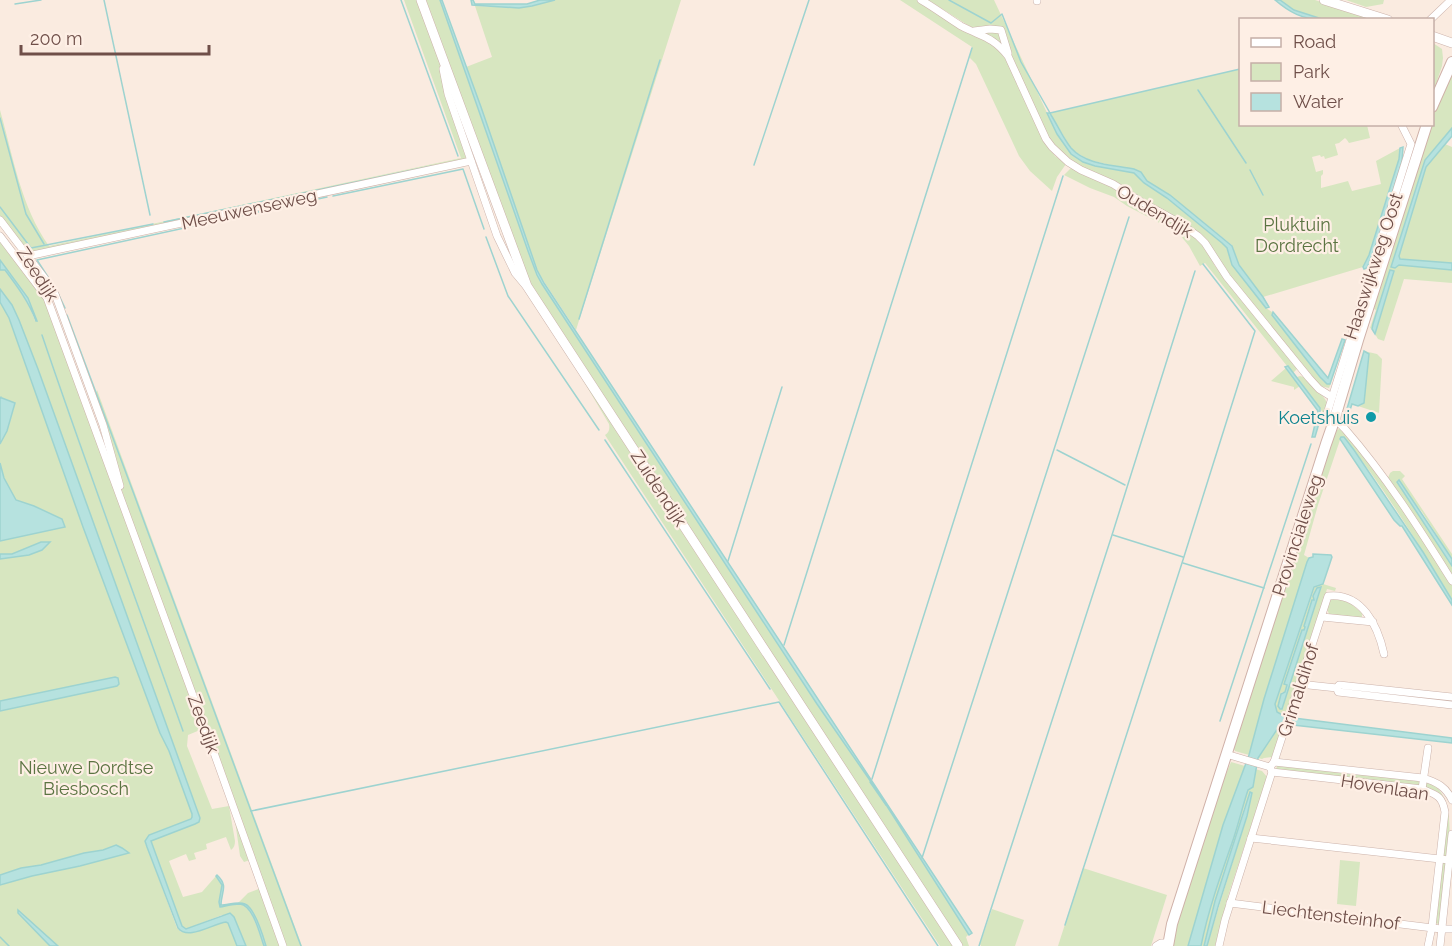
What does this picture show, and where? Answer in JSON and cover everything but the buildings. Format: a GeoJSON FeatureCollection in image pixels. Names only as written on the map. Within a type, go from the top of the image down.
{"type":"FeatureCollection","features":[{"type":"Feature","properties":{"kind":"main road"},"geometry":{"type":"LineString","coordinates":[[1434,102],[1452,62]]}},
{"type":"Feature","properties":{"kind":"main road","name":"Provincialeweg"},"geometry":{"type":"LineString","coordinates":[[1168,945],[1172,924],[1230,755],[1326,444],[1330,419],[1339,390],[1358,340],[1426,126]]}},
{"type":"Feature","properties":{"kind":"street","name":"Zuidendijk"},"geometry":{"type":"LineString","coordinates":[[421,0],[527,286],[958,946]]}},
{"type":"Feature","properties":{"kind":"street","name":"Oudendijk"},"geometry":{"type":"LineString","coordinates":[[921,0],[958,23],[993,40],[1008,56]]}},
{"type":"Feature","properties":{"kind":"street"},"geometry":{"type":"LineString","coordinates":[[1324,0],[1382,18]]}},
{"type":"Feature","properties":{"kind":"street"},"geometry":{"type":"LineString","coordinates":[[1432,18],[1451,0]]}},
{"type":"Feature","properties":{"kind":"street","name":"Oudendijk"},"geometry":{"type":"LineString","coordinates":[[973,31],[1001,30],[1008,56],[1046,139],[1052,147],[1068,162],[1081,170],[1113,184],[1198,236],[1227,277],[1309,378],[1319,389],[1332,397]]}},
{"type":"Feature","properties":{"kind":"street"},"geometry":{"type":"LineString","coordinates":[[1434,37],[1452,43]]}},
{"type":"Feature","properties":{"kind":"street"},"geometry":{"type":"LineString","coordinates":[[440,50],[448,94],[497,236],[515,273],[527,286]]}},
{"type":"Feature","properties":{"kind":"street","name":"Haaswijkweg Oost"},"geometry":{"type":"LineString","coordinates":[[1330,419],[1332,397],[1339,390],[1411,144],[1402,126]]}},
{"type":"Feature","properties":{"kind":"street","name":"Meeuwenseweg"},"geometry":{"type":"LineString","coordinates":[[27,256],[471,161]]}},
{"type":"Feature","properties":{"kind":"street","name":"Zeedijk"},"geometry":{"type":"LineString","coordinates":[[0,220],[49,284],[57,299],[103,425],[120,485],[122,503]]}},
{"type":"Feature","properties":{"kind":"street","name":"Zeedijk"},"geometry":{"type":"LineString","coordinates":[[0,237],[47,298],[283,946]]}},
{"type":"Feature","properties":{"kind":"street"},"geometry":{"type":"LineString","coordinates":[[1330,419],[1345,429],[1378,470],[1452,581]]}},
{"type":"Feature","properties":{"kind":"street","name":"Grimaldihof"},"geometry":{"type":"LineString","coordinates":[[1272,767],[1328,596],[1337,595],[1353,601],[1362,608],[1373,622],[1384,654]]}},
{"type":"Feature","properties":{"kind":"street"},"geometry":{"type":"LineString","coordinates":[[1322,617],[1373,622]]}},
{"type":"Feature","properties":{"kind":"street"},"geometry":{"type":"LineString","coordinates":[[1299,684],[1337,688],[1340,685],[1452,697]]}},
{"type":"Feature","properties":{"kind":"street"},"geometry":{"type":"LineString","coordinates":[[1337,688],[1338,692],[1452,705]]}},
{"type":"Feature","properties":{"kind":"street"},"geometry":{"type":"LineString","coordinates":[[1422,789],[1428,748]]}},
{"type":"Feature","properties":{"kind":"street","name":"Hovenlaan"},"geometry":{"type":"LineString","coordinates":[[1230,755],[1272,767],[1422,789],[1439,796],[1445,812],[1428,946]]}},
{"type":"Feature","properties":{"kind":"street"},"geometry":{"type":"LineString","coordinates":[[1219,946],[1272,767]]}},
{"type":"Feature","properties":{"kind":"street","name":"Hovenlaan"},"geometry":{"type":"LineString","coordinates":[[1272,767],[1424,778],[1435,781],[1444,788],[1452,800]]}},
{"type":"Feature","properties":{"kind":"street"},"geometry":{"type":"LineString","coordinates":[[1440,946],[1452,834]]}},
{"type":"Feature","properties":{"kind":"street"},"geometry":{"type":"LineString","coordinates":[[1251,838],[1449,860]]}},
{"type":"Feature","properties":{"kind":"street","name":"Liechtensteinhof"},"geometry":{"type":"LineString","coordinates":[[1230,903],[1432,927]]}},
{"type":"Feature","properties":{"kind":"street"},"geometry":{"type":"LineString","coordinates":[[1432,927],[1452,928]]}},
{"type":"Feature","properties":{"kind":"street"},"geometry":{"type":"LineString","coordinates":[[1156,946],[1168,945]]}},
{"type":"Feature","properties":{"kind":"green space"},"geometry":{"type":"Polygon","coordinates":[[[404,0],[419,0],[438,53],[466,160],[34,253],[27,252],[21,246],[0,216],[0,110],[31,215],[49,246],[461,158],[404,0]]]}},
{"type":"Feature","properties":{"kind":"green space"},"geometry":{"type":"Polygon","coordinates":[[[426,0],[440,0],[528,251],[542,284],[817,704],[878,792],[969,934],[966,937],[969,946],[962,946],[531,286],[426,0]]]}},
{"type":"Feature","properties":{"kind":"green space"},"geometry":{"type":"Polygon","coordinates":[[[555,0],[681,0],[576,330],[537,271],[466,67],[492,57],[475,6],[519,8],[555,0]]]}},
{"type":"Feature","properties":{"kind":"green space"},"geometry":{"type":"Polygon","coordinates":[[[900,0],[918,0],[990,41],[1005,58],[1047,144],[1055,156],[1066,164],[1057,177],[1052,191],[1030,171],[1019,156],[976,64],[969,57],[972,47],[900,0]]]}},
{"type":"Feature","properties":{"kind":"green space"},"geometry":{"type":"Polygon","coordinates":[[[928,0],[994,0],[1057,134],[1071,154],[1095,166],[1134,173],[1222,243],[1227,248],[1232,265],[1266,308],[1272,312],[1323,381],[1327,384],[1331,383],[1329,388],[1320,386],[1312,378],[1230,276],[1205,240],[1110,180],[1065,158],[1047,136],[1003,46],[928,0]]]}},
{"type":"Feature","properties":{"kind":"green space"},"geometry":{"type":"Polygon","coordinates":[[[1280,0],[1315,0],[1368,18],[1322,18],[1300,13],[1280,0]]]}},
{"type":"Feature","properties":{"kind":"green space"},"geometry":{"type":"Polygon","coordinates":[[[1346,0],[1384,0],[1383,4],[1366,7],[1346,0]]]}},
{"type":"Feature","properties":{"kind":"green space"},"geometry":{"type":"Polygon","coordinates":[[[1434,44],[1442,49],[1442,66],[1434,90],[1434,44]]]}},
{"type":"Feature","properties":{"kind":"green space","name":"Pluktuin Dordrecht"},"geometry":{"type":"Polygon","coordinates":[[[1239,69],[1239,126],[1367,126],[1370,138],[1349,143],[1345,138],[1335,144],[1338,155],[1325,159],[1320,155],[1312,157],[1316,172],[1323,170],[1321,188],[1348,181],[1352,191],[1381,184],[1376,161],[1400,148],[1399,159],[1369,255],[1363,267],[1263,297],[1239,265],[1232,245],[1170,195],[1147,181],[1141,172],[1089,160],[1072,150],[1050,113],[1239,69]]]}},
{"type":"Feature","properties":{"kind":"green space"},"geometry":{"type":"Polygon","coordinates":[[[1452,72],[1452,128],[1425,160],[1396,267],[1399,265],[1452,270],[1452,283],[1404,279],[1384,341],[1378,339],[1375,334],[1394,272],[1377,310],[1372,329],[1370,328],[1376,310],[1374,309],[1377,293],[1431,126],[1434,126],[1434,116],[1452,72]]]}},
{"type":"Feature","properties":{"kind":"green space"},"geometry":{"type":"Polygon","coordinates":[[[1445,144],[1452,147],[1452,263],[1400,259],[1426,167],[1445,144]]]}},
{"type":"Feature","properties":{"kind":"green space"},"geometry":{"type":"Polygon","coordinates":[[[1072,167],[1114,188],[1192,234],[1297,369],[1293,373],[1205,263],[1200,266],[1180,235],[1114,197],[1064,175],[1072,167]]]}},
{"type":"Feature","properties":{"kind":"green space"},"geometry":{"type":"Polygon","coordinates":[[[0,239],[46,303],[202,725],[200,730],[188,735],[187,746],[212,809],[229,806],[235,841],[231,850],[226,837],[206,844],[207,849],[194,853],[196,859],[189,861],[186,854],[169,861],[183,897],[202,892],[216,876],[222,885],[221,907],[236,904],[245,906],[252,916],[264,946],[246,946],[234,917],[222,915],[186,929],[182,926],[151,841],[195,824],[200,818],[38,369],[12,305],[0,289],[0,270],[5,270],[37,321],[28,298],[0,260],[0,239]]]}},
{"type":"Feature","properties":{"kind":"green space","name":"Nieuwe Dordtse Biesbosch"},"geometry":{"type":"Polygon","coordinates":[[[0,302],[9,318],[83,527],[193,817],[149,835],[145,843],[177,928],[181,932],[226,922],[237,946],[0,946],[0,302]]]}},
{"type":"Feature","properties":{"kind":"green space"},"geometry":{"type":"Polygon","coordinates":[[[1364,351],[1377,354],[1382,359],[1379,413],[1358,406],[1362,405],[1369,354],[1364,351]]]}},
{"type":"Feature","properties":{"kind":"green space"},"geometry":{"type":"Polygon","coordinates":[[[568,355],[955,946],[940,946],[605,435],[609,431],[609,424],[568,355]]]}},
{"type":"Feature","properties":{"kind":"green space"},"geometry":{"type":"Polygon","coordinates":[[[1286,368],[1300,386],[1294,390],[1294,387],[1271,381],[1286,368]]]}},
{"type":"Feature","properties":{"kind":"green space"},"geometry":{"type":"Polygon","coordinates":[[[1297,377],[1307,378],[1325,399],[1327,403],[1324,414],[1297,377]]]}},
{"type":"Feature","properties":{"kind":"green space"},"geometry":{"type":"Polygon","coordinates":[[[97,390],[302,946],[284,946],[128,511],[95,397],[97,390]]]}},
{"type":"Feature","properties":{"kind":"green space"},"geometry":{"type":"Polygon","coordinates":[[[1336,430],[1344,430],[1417,528],[1452,584],[1452,600],[1387,496],[1359,456],[1344,437],[1341,437],[1318,505],[1304,555],[1309,558],[1264,699],[1249,755],[1235,751],[1233,747],[1322,468],[1336,430]]]}},
{"type":"Feature","properties":{"kind":"green space"},"geometry":{"type":"Polygon","coordinates":[[[1393,471],[1400,471],[1405,476],[1402,479],[1452,554],[1452,559],[1422,512],[1397,482],[1452,566],[1452,577],[1388,478],[1393,471]]]}},
{"type":"Feature","properties":{"kind":"green space"},"geometry":{"type":"Polygon","coordinates":[[[1323,584],[1336,588],[1335,591],[1327,589],[1286,717],[1277,712],[1275,704],[1315,586],[1323,584]],[[1321,588],[1314,597],[1284,684],[1287,685],[1285,693],[1282,692],[1278,706],[1282,709],[1321,588]]]}},
{"type":"Feature","properties":{"kind":"green space"},"geometry":{"type":"Polygon","coordinates":[[[1336,597],[1351,604],[1362,613],[1362,617],[1329,614],[1327,609],[1330,599],[1336,597]]]}},
{"type":"Feature","properties":{"kind":"green space"},"geometry":{"type":"Polygon","coordinates":[[[1284,724],[1273,757],[1258,758],[1280,725],[1284,724]]]}},
{"type":"Feature","properties":{"kind":"green space"},"geometry":{"type":"Polygon","coordinates":[[[1231,762],[1245,766],[1223,825],[1188,946],[1171,946],[1177,920],[1216,799],[1231,762]]]}},
{"type":"Feature","properties":{"kind":"green space"},"geometry":{"type":"Polygon","coordinates":[[[1277,765],[1417,780],[1420,783],[1418,787],[1276,771],[1277,765]]]}},
{"type":"Feature","properties":{"kind":"green space"},"geometry":{"type":"Polygon","coordinates":[[[1255,769],[1262,771],[1267,777],[1229,893],[1215,946],[1207,946],[1252,793],[1244,808],[1215,901],[1204,946],[1201,946],[1218,881],[1248,790],[1253,787],[1255,769]]]}},
{"type":"Feature","properties":{"kind":"green space"},"geometry":{"type":"Polygon","coordinates":[[[1428,781],[1442,793],[1446,802],[1450,834],[1446,857],[1442,856],[1446,810],[1438,792],[1426,787],[1428,781]]]}},
{"type":"Feature","properties":{"kind":"green space"},"geometry":{"type":"Polygon","coordinates":[[[234,813],[250,860],[244,862],[240,856],[234,813]]]}},
{"type":"Feature","properties":{"kind":"green space"},"geometry":{"type":"Polygon","coordinates":[[[1340,860],[1360,862],[1356,906],[1337,904],[1340,860]]]}},
{"type":"Feature","properties":{"kind":"green space"},"geometry":{"type":"Polygon","coordinates":[[[1442,863],[1446,863],[1439,924],[1435,923],[1442,863]]]}},
{"type":"Feature","properties":{"kind":"green space"},"geometry":{"type":"Polygon","coordinates":[[[1083,868],[1167,895],[1151,946],[1058,946],[1083,868]]]}},
{"type":"Feature","properties":{"kind":"green space"},"geometry":{"type":"Polygon","coordinates":[[[261,888],[282,946],[266,946],[253,913],[244,904],[238,903],[248,893],[261,888]]]}},
{"type":"Feature","properties":{"kind":"green space"},"geometry":{"type":"Polygon","coordinates":[[[992,909],[1024,920],[1015,946],[981,946],[992,909]]]}},
{"type":"Feature","properties":{"kind":"water"},"geometry":{"type":"Polygon","coordinates":[[[440,0],[442,0],[481,107],[537,270],[544,283],[972,933],[969,935],[878,792],[817,704],[542,284],[528,251],[440,0]]]}},
{"type":"Feature","properties":{"kind":"water"},"geometry":{"type":"Polygon","coordinates":[[[471,0],[475,4],[527,4],[540,0],[555,0],[519,8],[472,5],[471,0]]]}},
{"type":"Feature","properties":{"kind":"water"},"geometry":{"type":"Polygon","coordinates":[[[1275,0],[1280,0],[1294,10],[1319,18],[1309,18],[1286,8],[1275,0]]]}},
{"type":"Feature","properties":{"kind":"water"},"geometry":{"type":"Polygon","coordinates":[[[1047,113],[1050,113],[1068,144],[1077,154],[1092,161],[1141,172],[1147,181],[1170,195],[1232,246],[1239,265],[1269,307],[1266,308],[1232,265],[1227,248],[1222,243],[1134,173],[1095,166],[1071,154],[1057,134],[1047,113]]]}},
{"type":"Feature","properties":{"kind":"water"},"geometry":{"type":"Polygon","coordinates":[[[1452,128],[1452,136],[1426,167],[1399,256],[1400,259],[1452,263],[1452,270],[1399,265],[1395,268],[1391,267],[1425,160],[1452,128]]]}},
{"type":"Feature","properties":{"kind":"water"},"geometry":{"type":"Polygon","coordinates":[[[1403,147],[1402,161],[1380,234],[1367,268],[1364,269],[1399,159],[1400,148],[1403,147]]]}},
{"type":"Feature","properties":{"kind":"water"},"geometry":{"type":"Polygon","coordinates":[[[0,260],[28,298],[37,321],[14,282],[5,270],[0,270],[0,260]]]}},
{"type":"Feature","properties":{"kind":"water"},"geometry":{"type":"Polygon","coordinates":[[[1390,270],[1394,271],[1375,334],[1372,329],[1373,324],[1390,270]]]}},
{"type":"Feature","properties":{"kind":"water"},"geometry":{"type":"Polygon","coordinates":[[[0,289],[12,305],[38,369],[200,818],[195,824],[151,841],[182,926],[186,929],[230,913],[234,917],[246,946],[237,946],[226,922],[188,933],[178,928],[147,847],[145,841],[149,835],[191,819],[192,814],[83,527],[9,318],[0,302],[0,289]]]}},
{"type":"Feature","properties":{"kind":"water"},"geometry":{"type":"Polygon","coordinates":[[[1273,312],[1328,378],[1342,339],[1345,340],[1330,384],[1320,377],[1272,315],[1273,312]]]}},
{"type":"Feature","properties":{"kind":"water"},"geometry":{"type":"Polygon","coordinates":[[[1364,351],[1369,354],[1364,403],[1358,406],[1352,404],[1349,413],[1346,412],[1364,351]]]}},
{"type":"Feature","properties":{"kind":"water"},"geometry":{"type":"Polygon","coordinates":[[[1288,366],[1320,408],[1320,420],[1315,437],[1312,437],[1318,411],[1285,367],[1288,366]]]}},
{"type":"Feature","properties":{"kind":"water"},"geometry":{"type":"Polygon","coordinates":[[[0,398],[15,403],[7,431],[0,444],[0,398]]]}},
{"type":"Feature","properties":{"kind":"water"},"geometry":{"type":"Polygon","coordinates":[[[1344,437],[1354,450],[1423,552],[1452,600],[1452,605],[1402,526],[1394,520],[1340,439],[1344,437]]]}},
{"type":"Feature","properties":{"kind":"water"},"geometry":{"type":"Polygon","coordinates":[[[0,463],[4,478],[16,500],[62,519],[65,527],[0,541],[0,463]]]}},
{"type":"Feature","properties":{"kind":"water"},"geometry":{"type":"Polygon","coordinates":[[[1399,480],[1452,559],[1452,566],[1397,482],[1399,480]]]}},
{"type":"Feature","properties":{"kind":"water"},"geometry":{"type":"Polygon","coordinates":[[[41,542],[50,542],[42,550],[29,555],[0,559],[0,554],[12,554],[41,542]]]}},
{"type":"Feature","properties":{"kind":"water"},"geometry":{"type":"Polygon","coordinates":[[[1313,554],[1331,555],[1332,557],[1323,584],[1314,587],[1275,704],[1277,712],[1286,717],[1452,738],[1452,743],[1280,725],[1258,758],[1253,787],[1248,790],[1201,946],[1188,946],[1223,825],[1249,755],[1307,562],[1313,554]]]}},
{"type":"Feature","properties":{"kind":"water"},"geometry":{"type":"Polygon","coordinates":[[[1321,587],[1282,709],[1280,709],[1278,706],[1281,694],[1285,692],[1287,685],[1284,684],[1305,627],[1312,600],[1314,600],[1313,596],[1317,588],[1321,587]]]}},
{"type":"Feature","properties":{"kind":"water"},"geometry":{"type":"Polygon","coordinates":[[[118,678],[117,686],[0,711],[0,701],[118,678]]]}},
{"type":"Feature","properties":{"kind":"water"},"geometry":{"type":"Polygon","coordinates":[[[1250,792],[1252,793],[1247,816],[1207,946],[1204,946],[1215,901],[1250,792]]]}},
{"type":"Feature","properties":{"kind":"water"},"geometry":{"type":"Polygon","coordinates":[[[116,845],[129,853],[0,885],[0,875],[116,845]]]}},
{"type":"Feature","properties":{"kind":"water"},"geometry":{"type":"Polygon","coordinates":[[[217,875],[224,886],[221,905],[239,903],[249,907],[258,923],[266,946],[264,946],[249,909],[240,904],[220,907],[222,885],[217,875]]]}},
{"type":"Feature","properties":{"kind":"water"},"geometry":{"type":"Polygon","coordinates":[[[18,910],[58,946],[50,946],[18,913],[18,910]]]}},
{"type":"Feature","properties":{"kind":"waterway"},"geometry":{"type":"LineString","coordinates":[[15,4],[41,0]]}},
{"type":"Feature","properties":{"kind":"waterway"},"geometry":{"type":"LineString","coordinates":[[104,0],[150,215]]}},
{"type":"Feature","properties":{"kind":"waterway"},"geometry":{"type":"LineString","coordinates":[[401,0],[458,156]]}},
{"type":"Feature","properties":{"kind":"waterway"},"geometry":{"type":"LineString","coordinates":[[754,165],[809,0]]}},
{"type":"Feature","properties":{"kind":"waterway"},"geometry":{"type":"LineString","coordinates":[[949,0],[991,23],[1002,14],[1021,62],[1050,113],[1239,69]]}},
{"type":"Feature","properties":{"kind":"waterway"},"geometry":{"type":"LineString","coordinates":[[784,645],[972,48]]}},
{"type":"Feature","properties":{"kind":"waterway"},"geometry":{"type":"LineString","coordinates":[[579,319],[660,60]]}},
{"type":"Feature","properties":{"kind":"waterway"},"geometry":{"type":"LineString","coordinates":[[1198,90],[1246,163]]}},
{"type":"Feature","properties":{"kind":"waterway"},"geometry":{"type":"LineString","coordinates":[[0,118],[26,214],[44,244]]}},
{"type":"Feature","properties":{"kind":"waterway"},"geometry":{"type":"LineString","coordinates":[[164,222],[432,166]]}},
{"type":"Feature","properties":{"kind":"waterway"},"geometry":{"type":"LineString","coordinates":[[333,196],[463,169],[484,229]]}},
{"type":"Feature","properties":{"kind":"waterway"},"geometry":{"type":"LineString","coordinates":[[1250,170],[1263,195]]}},
{"type":"Feature","properties":{"kind":"waterway"},"geometry":{"type":"LineString","coordinates":[[872,779],[1063,176]]}},
{"type":"Feature","properties":{"kind":"waterway"},"geometry":{"type":"LineString","coordinates":[[50,280],[37,260],[327,197]]}},
{"type":"Feature","properties":{"kind":"waterway"},"geometry":{"type":"LineString","coordinates":[[0,207],[31,248],[153,224]]}},
{"type":"Feature","properties":{"kind":"waterway"},"geometry":{"type":"LineString","coordinates":[[922,858],[1129,217]]}},
{"type":"Feature","properties":{"kind":"waterway"},"geometry":{"type":"LineString","coordinates":[[486,237],[508,296],[599,430]]}},
{"type":"Feature","properties":{"kind":"waterway"},"geometry":{"type":"LineString","coordinates":[[1065,925],[1255,331],[1203,264]]}},
{"type":"Feature","properties":{"kind":"waterway"},"geometry":{"type":"LineString","coordinates":[[979,946],[1195,271]]}},
{"type":"Feature","properties":{"kind":"waterway"},"geometry":{"type":"LineString","coordinates":[[56,289],[65,308]]}},
{"type":"Feature","properties":{"kind":"waterway"},"geometry":{"type":"LineString","coordinates":[[67,315],[301,946]]}},
{"type":"Feature","properties":{"kind":"waterway"},"geometry":{"type":"LineString","coordinates":[[42,335],[183,731]]}},
{"type":"Feature","properties":{"kind":"waterway"},"geometry":{"type":"LineString","coordinates":[[728,561],[782,387]]}},
{"type":"Feature","properties":{"kind":"waterway"},"geometry":{"type":"LineString","coordinates":[[605,440],[770,689]]}},
{"type":"Feature","properties":{"kind":"waterway"},"geometry":{"type":"LineString","coordinates":[[1220,721],[1311,444]]}},
{"type":"Feature","properties":{"kind":"waterway"},"geometry":{"type":"LineString","coordinates":[[1057,450],[1125,485]]}},
{"type":"Feature","properties":{"kind":"waterway"},"geometry":{"type":"LineString","coordinates":[[1113,535],[1183,557]]}},
{"type":"Feature","properties":{"kind":"waterway"},"geometry":{"type":"LineString","coordinates":[[1183,563],[1264,588]]}},
{"type":"Feature","properties":{"kind":"waterway"},"geometry":{"type":"LineString","coordinates":[[251,811],[779,702],[938,946]]}},
{"type":"Feature","properties":{"kind":"waterway"},"geometry":{"type":"LineString","coordinates":[[870,782],[886,805]]}},
{"type":"Feature","properties":{"kind":"waterway"},"geometry":{"type":"LineString","coordinates":[[0,937],[9,946]]}},
{"type":"Feature","properties":{"kind":"place","name":"Koetshuis"},"geometry":{"type":"Point","coordinates":[1371,417]}}]}
